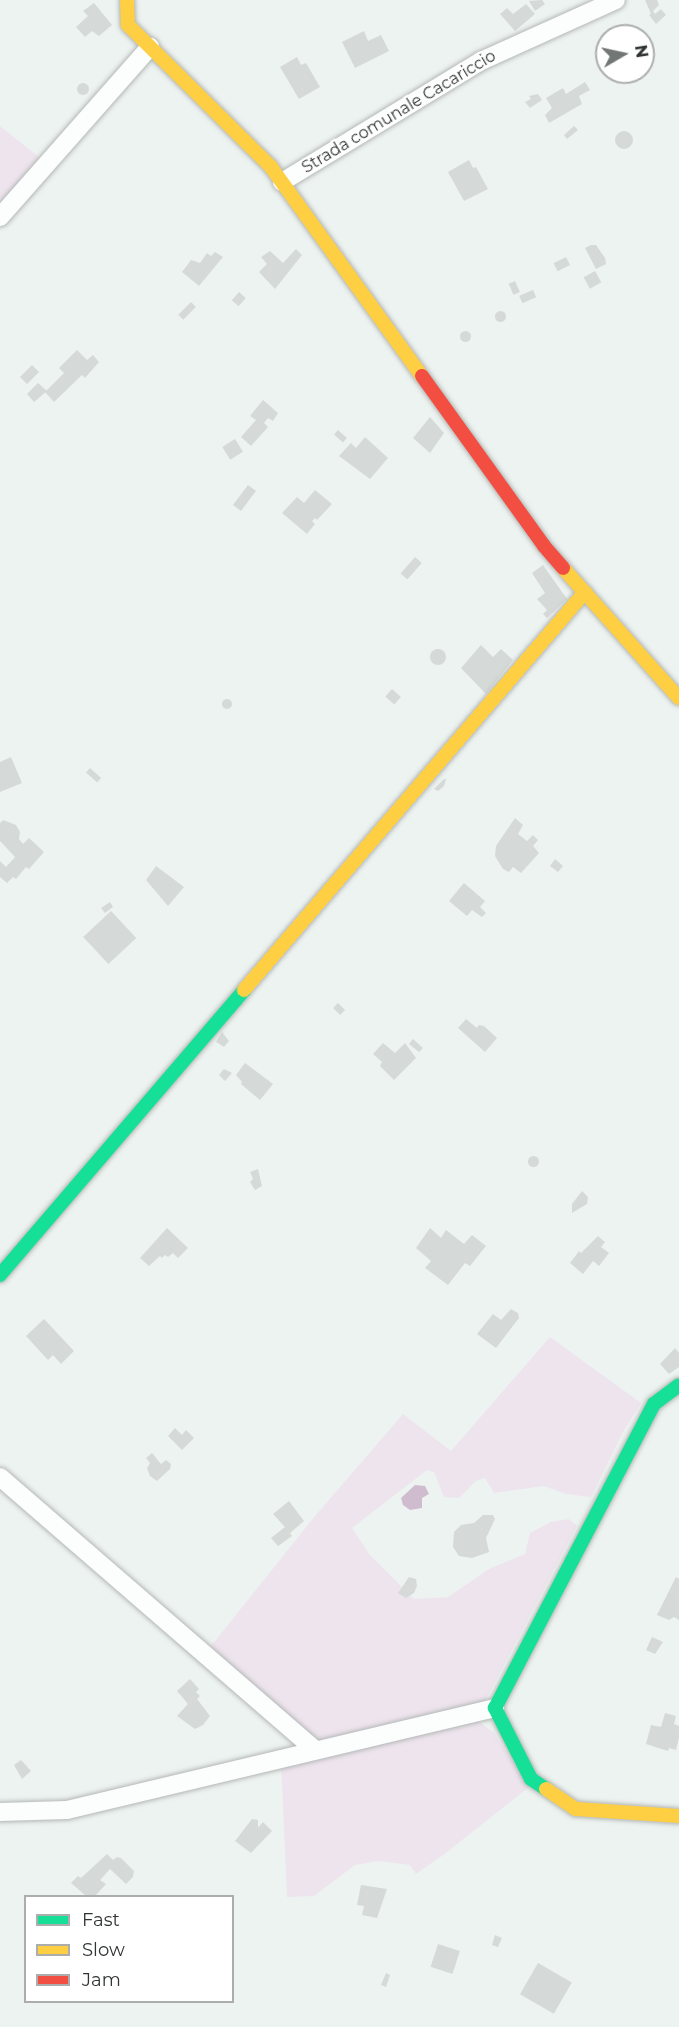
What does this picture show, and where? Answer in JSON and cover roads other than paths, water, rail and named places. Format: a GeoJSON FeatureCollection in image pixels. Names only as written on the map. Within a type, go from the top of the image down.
{"type":"FeatureCollection","features":[{"type":"Feature","properties":{"kind":"street"},"geometry":{"type":"LineString","coordinates":[[127,0],[128,25],[271,167],[544,546],[679,698]]}},
{"type":"Feature","properties":{"kind":"street","name":"Strada comunale Cacariccio"},"geometry":{"type":"LineString","coordinates":[[282,182],[481,61],[616,0]]}},
{"type":"Feature","properties":{"kind":"street"},"geometry":{"type":"LineString","coordinates":[[0,217],[150,46]]}},
{"type":"Feature","properties":{"kind":"street"},"geometry":{"type":"LineString","coordinates":[[0,1275],[585,592]]}},
{"type":"Feature","properties":{"kind":"street"},"geometry":{"type":"LineString","coordinates":[[0,1812],[67,1810],[495,1708],[654,1404],[679,1385]]}},
{"type":"Feature","properties":{"kind":"street"},"geometry":{"type":"LineString","coordinates":[[0,1477],[315,1750]]}},
{"type":"Feature","properties":{"kind":"street"},"geometry":{"type":"LineString","coordinates":[[495,1708],[531,1779],[576,1809],[679,1816]]}}]}
